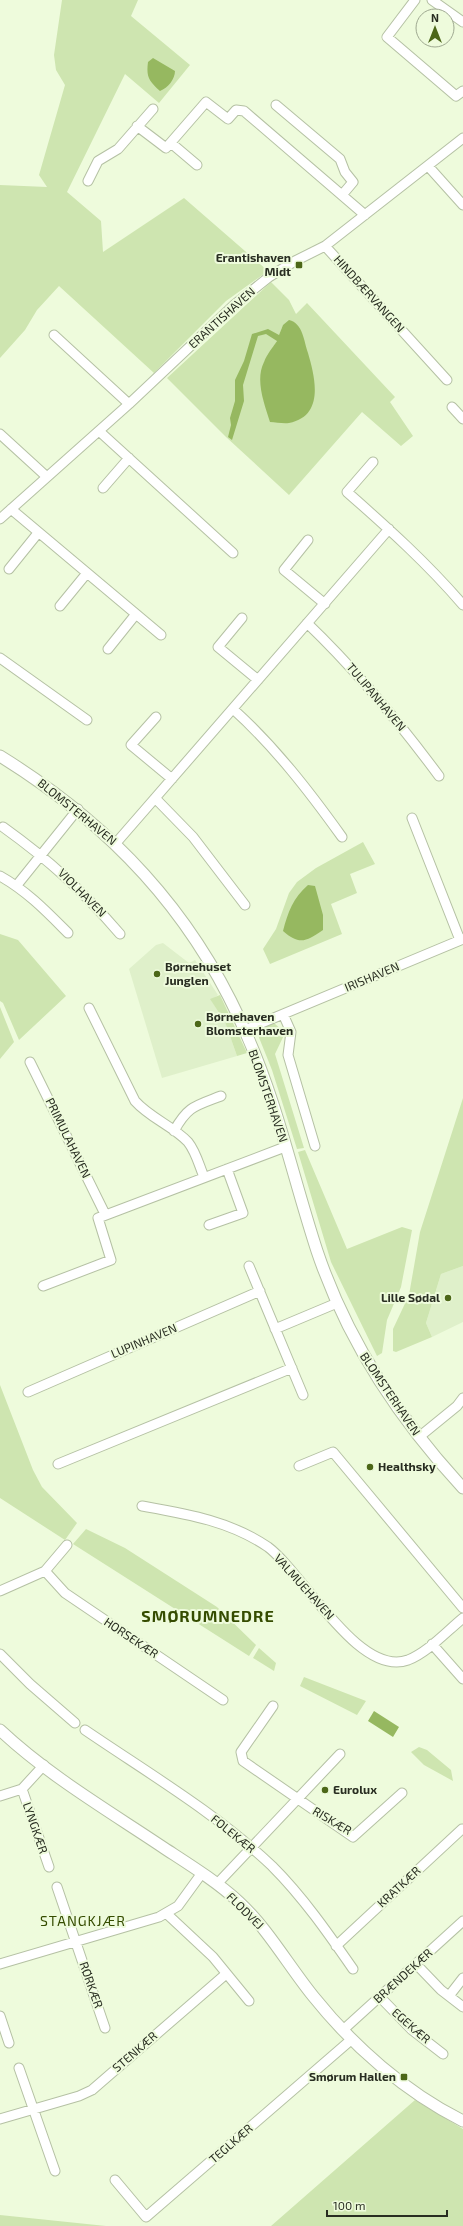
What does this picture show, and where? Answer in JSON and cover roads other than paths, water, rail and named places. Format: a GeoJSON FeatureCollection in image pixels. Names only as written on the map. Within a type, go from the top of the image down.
{"type":"FeatureCollection","features":[{"type":"Feature","properties":{"kind":"street"},"geometry":{"type":"LineString","coordinates":[[415,0],[387,37],[456,96],[463,91]]}},
{"type":"Feature","properties":{"kind":"street"},"geometry":{"type":"LineString","coordinates":[[432,0],[463,22]]}},
{"type":"Feature","properties":{"kind":"street"},"geometry":{"type":"LineString","coordinates":[[137,126],[166,148],[206,102],[228,119],[236,110],[244,111],[365,215]]}},
{"type":"Feature","properties":{"kind":"street"},"geometry":{"type":"LineString","coordinates":[[276,105],[340,159],[345,172],[353,182],[342,195]]}},
{"type":"Feature","properties":{"kind":"street"},"geometry":{"type":"LineString","coordinates":[[88,181],[98,161],[118,149],[152,109]]}},
{"type":"Feature","properties":{"kind":"street","name":"HINDBÆRVANGEN"},"geometry":{"type":"LineString","coordinates":[[447,380],[325,246],[463,138]]}},
{"type":"Feature","properties":{"kind":"street"},"geometry":{"type":"LineString","coordinates":[[171,143],[197,166]]}},
{"type":"Feature","properties":{"kind":"street"},"geometry":{"type":"LineString","coordinates":[[428,166],[463,205]]}},
{"type":"Feature","properties":{"kind":"street","name":"ERANTISHAVEN"},"geometry":{"type":"LineString","coordinates":[[0,519],[129,404],[234,305],[269,277],[294,261],[325,246]]}},
{"type":"Feature","properties":{"kind":"street"},"geometry":{"type":"LineString","coordinates":[[54,335],[129,404]]}},
{"type":"Feature","properties":{"kind":"street"},"geometry":{"type":"LineString","coordinates":[[452,407],[463,419]]}},
{"type":"Feature","properties":{"kind":"street"},"geometry":{"type":"LineString","coordinates":[[99,431],[233,552]]}},
{"type":"Feature","properties":{"kind":"street"},"geometry":{"type":"LineString","coordinates":[[0,434],[47,477]]}},
{"type":"Feature","properties":{"kind":"street"},"geometry":{"type":"LineString","coordinates":[[103,488],[130,458]]}},
{"type":"Feature","properties":{"kind":"street"},"geometry":{"type":"LineString","coordinates":[[372,462],[347,492],[389,529],[444,583],[463,605]]}},
{"type":"Feature","properties":{"kind":"street"},"geometry":{"type":"LineString","coordinates":[[11,509],[161,635]]}},
{"type":"Feature","properties":{"kind":"street"},"geometry":{"type":"LineString","coordinates":[[116,843],[389,529]]}},
{"type":"Feature","properties":{"kind":"street"},"geometry":{"type":"LineString","coordinates":[[9,568],[38,532]]}},
{"type":"Feature","properties":{"kind":"street"},"geometry":{"type":"LineString","coordinates":[[308,540],[284,570],[324,604]]}},
{"type":"Feature","properties":{"kind":"street"},"geometry":{"type":"LineString","coordinates":[[60,606],[87,573]]}},
{"type":"Feature","properties":{"kind":"street"},"geometry":{"type":"LineString","coordinates":[[108,649],[136,614]]}},
{"type":"Feature","properties":{"kind":"street"},"geometry":{"type":"LineString","coordinates":[[242,618],[218,647],[258,680]]}},
{"type":"Feature","properties":{"kind":"street","name":"TULIPANHAVEN"},"geometry":{"type":"LineString","coordinates":[[308,623],[342,656],[395,718],[439,776]]}},
{"type":"Feature","properties":{"kind":"street"},"geometry":{"type":"LineString","coordinates":[[0,658],[87,720]]}},
{"type":"Feature","properties":{"kind":"street"},"geometry":{"type":"LineString","coordinates":[[233,709],[264,737],[306,788],[342,837]]}},
{"type":"Feature","properties":{"kind":"street"},"geometry":{"type":"LineString","coordinates":[[156,717],[131,744],[172,779]]}},
{"type":"Feature","properties":{"kind":"street","name":"BLOMSTERHAVEN"},"geometry":{"type":"LineString","coordinates":[[0,756],[35,778],[78,809],[116,843],[152,882],[192,934],[216,973],[245,1030],[263,1075],[318,1252],[337,1302],[379,1382],[419,1437],[463,1488]]}},
{"type":"Feature","properties":{"kind":"street"},"geometry":{"type":"LineString","coordinates":[[155,798],[193,837],[245,905]]}},
{"type":"Feature","properties":{"kind":"street"},"geometry":{"type":"LineString","coordinates":[[17,885],[78,809]]}},
{"type":"Feature","properties":{"kind":"street","name":"IRISHAVEN"},"geometry":{"type":"LineString","coordinates":[[245,1030],[462,940],[412,818]]}},
{"type":"Feature","properties":{"kind":"street","name":"VIOLHAVEN"},"geometry":{"type":"LineString","coordinates":[[3,827],[42,855],[77,886],[120,934]]}},
{"type":"Feature","properties":{"kind":"street"},"geometry":{"type":"LineString","coordinates":[[0,876],[17,885],[68,933]]}},
{"type":"Feature","properties":{"kind":"street"},"geometry":{"type":"LineString","coordinates":[[89,1008],[136,1101],[145,1112],[187,1141],[194,1152],[204,1177]]}},
{"type":"Feature","properties":{"kind":"street"},"geometry":{"type":"LineString","coordinates":[[283,1014],[291,1032],[288,1055],[315,1146]]}},
{"type":"Feature","properties":{"kind":"street","name":"PRIMULAHAVEN"},"geometry":{"type":"LineString","coordinates":[[30,1062],[105,1214]]}},
{"type":"Feature","properties":{"kind":"street"},"geometry":{"type":"LineString","coordinates":[[174,1131],[184,1113],[194,1106],[221,1096]]}},
{"type":"Feature","properties":{"kind":"street"},"geometry":{"type":"LineString","coordinates":[[43,1286],[111,1260],[98,1224],[98,1218],[105,1214],[285,1147]]}},
{"type":"Feature","properties":{"kind":"street"},"geometry":{"type":"LineString","coordinates":[[209,1225],[243,1213],[227,1168]]}},
{"type":"Feature","properties":{"kind":"street"},"geometry":{"type":"LineString","coordinates":[[249,1266],[303,1395]]}},
{"type":"Feature","properties":{"kind":"street","name":"LUPINHAVEN"},"geometry":{"type":"LineString","coordinates":[[28,1392],[260,1291]]}},
{"type":"Feature","properties":{"kind":"street"},"geometry":{"type":"LineString","coordinates":[[275,1329],[337,1302]]}},
{"type":"Feature","properties":{"kind":"street"},"geometry":{"type":"LineString","coordinates":[[58,1464],[292,1368]]}},
{"type":"Feature","properties":{"kind":"street"},"geometry":{"type":"LineString","coordinates":[[419,1437],[457,1406],[463,1398]]}},
{"type":"Feature","properties":{"kind":"street"},"geometry":{"type":"LineString","coordinates":[[299,1466],[333,1452],[463,1608]]}},
{"type":"Feature","properties":{"kind":"street","name":"VALMUEHAVEN"},"geometry":{"type":"LineString","coordinates":[[142,1506],[224,1524],[246,1534],[268,1548],[283,1561],[350,1639],[367,1654],[381,1660],[394,1663],[407,1661],[432,1644],[463,1618]]}},
{"type":"Feature","properties":{"kind":"street"},"geometry":{"type":"LineString","coordinates":[[0,1591],[45,1571],[67,1545]]}},
{"type":"Feature","properties":{"kind":"street","name":"HORSEKÆR"},"geometry":{"type":"LineString","coordinates":[[45,1571],[64,1593],[223,1700]]}},
{"type":"Feature","properties":{"kind":"street"},"geometry":{"type":"LineString","coordinates":[[432,1644],[463,1679]]}},
{"type":"Feature","properties":{"kind":"street"},"geometry":{"type":"LineString","coordinates":[[0,1654],[30,1684],[75,1722]]}},
{"type":"Feature","properties":{"kind":"street","name":"RISKÆR"},"geometry":{"type":"LineString","coordinates":[[273,1706],[241,1752],[243,1761],[353,1837],[402,1793]]}},
{"type":"Feature","properties":{"kind":"street","name":"FLODVEJ"},"geometry":{"type":"LineString","coordinates":[[0,1730],[19,1748],[202,1873],[239,1902],[259,1923],[313,1996],[352,2039],[381,2066],[418,2094],[463,2121]]}},
{"type":"Feature","properties":{"kind":"street","name":"FOLEKÆR"},"geometry":{"type":"LineString","coordinates":[[85,1730],[217,1821],[251,1848],[296,1892],[353,1969]]}},
{"type":"Feature","properties":{"kind":"street"},"geometry":{"type":"LineString","coordinates":[[217,1884],[340,1754]]}},
{"type":"Feature","properties":{"kind":"street","name":"LYNGKÆR"},"geometry":{"type":"LineString","coordinates":[[0,1796],[22,1789],[44,1765]]}},
{"type":"Feature","properties":{"kind":"street","name":"LYNGKÆR"},"geometry":{"type":"LineString","coordinates":[[22,1789],[49,1867]]}},
{"type":"Feature","properties":{"kind":"street","name":"KRATKÆR"},"geometry":{"type":"LineString","coordinates":[[336,1946],[462,1829]]}},
{"type":"Feature","properties":{"kind":"street"},"geometry":{"type":"LineString","coordinates":[[0,1964],[167,1914],[185,1898],[202,1873]]}},
{"type":"Feature","properties":{"kind":"street","name":"RØRKÆR"},"geometry":{"type":"LineString","coordinates":[[57,1887],[105,2028]]}},
{"type":"Feature","properties":{"kind":"street"},"geometry":{"type":"LineString","coordinates":[[167,1914],[213,1958],[249,2001]]}},
{"type":"Feature","properties":{"kind":"street","name":"BRÆNDEKÆR"},"geometry":{"type":"LineString","coordinates":[[343,2030],[463,1921]]}},
{"type":"Feature","properties":{"kind":"street"},"geometry":{"type":"LineString","coordinates":[[416,1964],[463,2008]]}},
{"type":"Feature","properties":{"kind":"street","name":"STENKÆR"},"geometry":{"type":"LineString","coordinates":[[0,2119],[79,2096],[92,2090],[226,1974]]}},
{"type":"Feature","properties":{"kind":"street"},"geometry":{"type":"LineString","coordinates":[[449,1996],[463,1978]]}},
{"type":"Feature","properties":{"kind":"street","name":"EGEKÆR"},"geometry":{"type":"LineString","coordinates":[[380,1997],[412,2030],[443,2054]]}},
{"type":"Feature","properties":{"kind":"street"},"geometry":{"type":"LineString","coordinates":[[0,2016],[10,2043]]}},
{"type":"Feature","properties":{"kind":"street","name":"TEGLKÆR"},"geometry":{"type":"LineString","coordinates":[[115,2180],[146,2217],[352,2039]]}},
{"type":"Feature","properties":{"kind":"street"},"geometry":{"type":"LineString","coordinates":[[19,2068],[55,2171]]}},
{"type":"Feature","properties":{"kind":"place","name":"Erantishaven Midt"},"geometry":{"type":"Point","coordinates":[299,265]}},
{"type":"Feature","properties":{"kind":"place","name":"Børnehuset Junglen"},"geometry":{"type":"Point","coordinates":[157,974]}},
{"type":"Feature","properties":{"kind":"place","name":"Børnehaven Blomsterhaven"},"geometry":{"type":"Point","coordinates":[198,1024]}},
{"type":"Feature","properties":{"kind":"place","name":"Lille Sødal"},"geometry":{"type":"Point","coordinates":[448,1298]}},
{"type":"Feature","properties":{"kind":"place","name":"Healthsky"},"geometry":{"type":"Point","coordinates":[370,1467]}},
{"type":"Feature","properties":{"kind":"place","name":"Eurolux"},"geometry":{"type":"Point","coordinates":[325,1790]}},
{"type":"Feature","properties":{"kind":"place","name":"Smørum Hallen"},"geometry":{"type":"Point","coordinates":[404,2077]}},
{"type":"Feature","properties":{"kind":"district","name":"SMØRUMNEDRE"},"geometry":{"type":"Point","coordinates":[208,1616]}},
{"type":"Feature","properties":{"kind":"district","name":"STANGKJÆR"},"geometry":{"type":"Point","coordinates":[83,1921]}}]}
